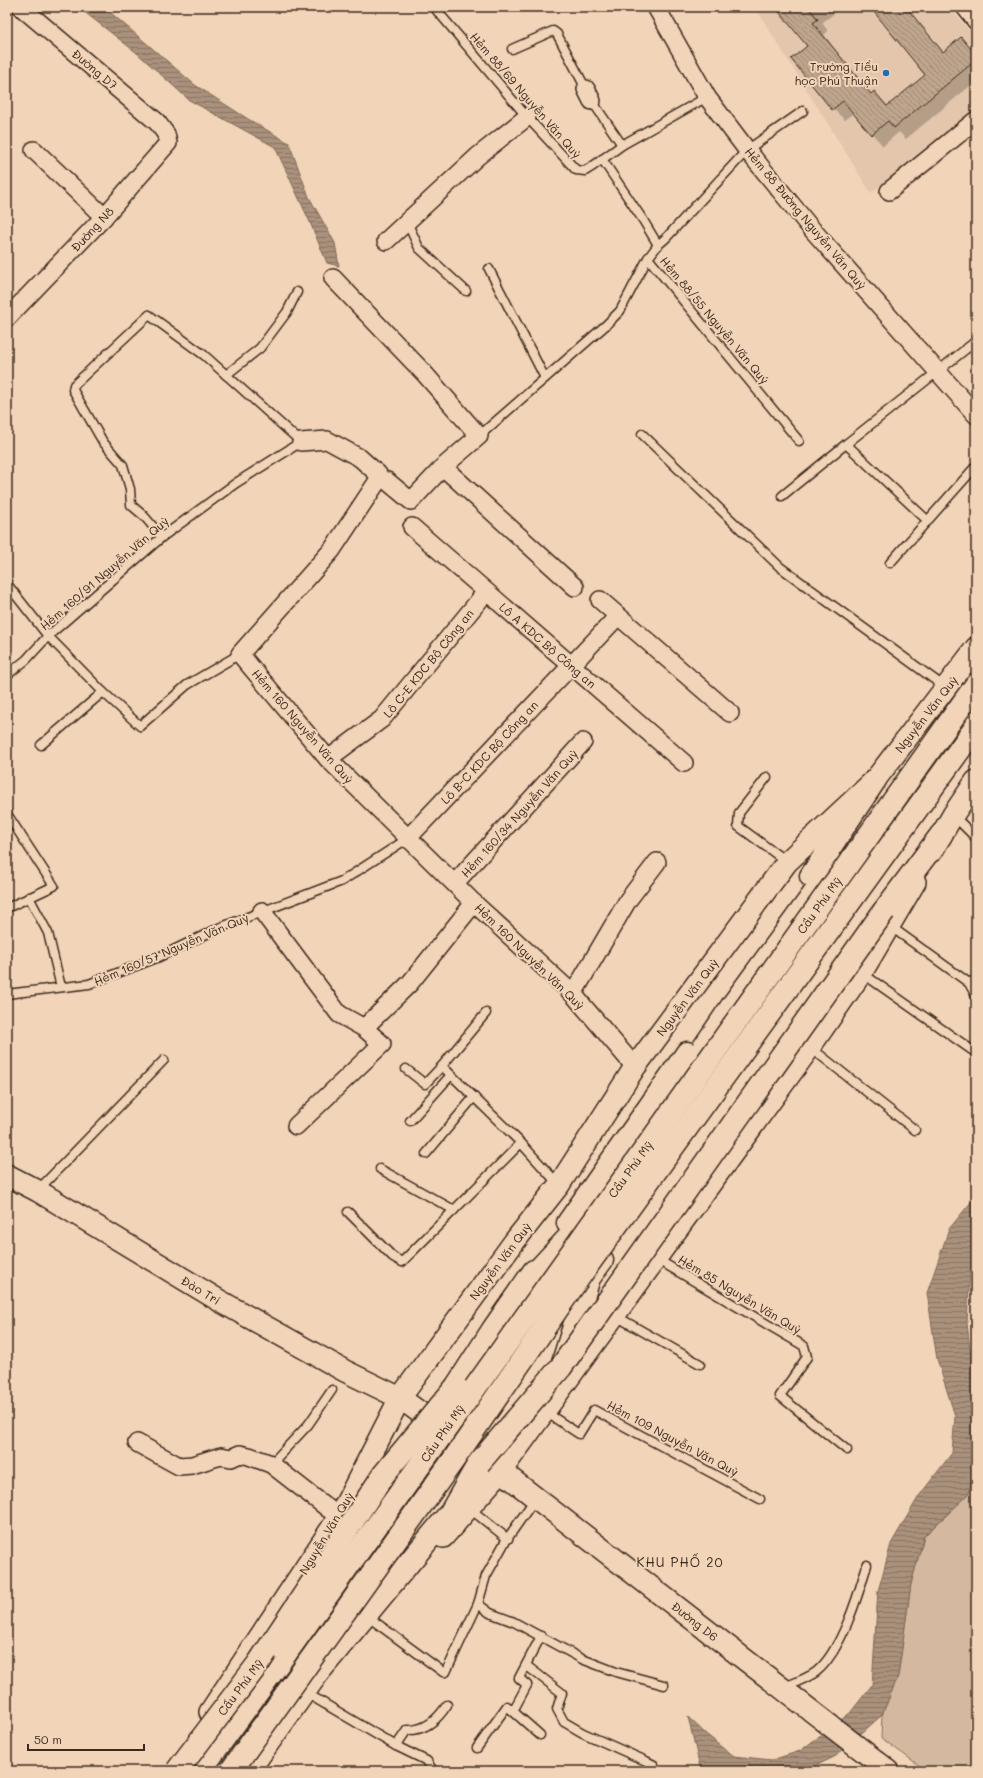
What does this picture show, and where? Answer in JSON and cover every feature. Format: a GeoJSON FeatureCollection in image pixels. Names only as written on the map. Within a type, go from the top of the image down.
{"type":"FeatureCollection","features":[{"type":"Feature","properties":{"kind":"main road","name":"Cầu Phú Mỹ"},"geometry":{"type":"LineString","coordinates":[[526,1282],[570,1236],[655,1119],[739,997],[976,672]]}},
{"type":"Feature","properties":{"kind":"main road","name":"Cầu Phú Mỹ"},"geometry":{"type":"LineString","coordinates":[[200,1771],[286,1653],[976,685]]}},
{"type":"Feature","properties":{"kind":"main road","name":"Cầu Phú Mỹ"},"geometry":{"type":"LineString","coordinates":[[231,1771],[454,1459],[582,1273],[976,726]]}},
{"type":"Feature","properties":{"kind":"main road","name":"Cầu Phú Mỹ"},"geometry":{"type":"LineString","coordinates":[[561,1367],[589,1278],[636,1214],[788,996],[976,739]]}},
{"type":"Feature","properties":{"kind":"main road","name":"Nguyễn Văn Quỳ"},"geometry":{"type":"LineString","coordinates":[[821,862],[874,780]]}},
{"type":"Feature","properties":{"kind":"main road"},"geometry":{"type":"LineString","coordinates":[[887,918],[941,836]]}},
{"type":"Feature","properties":{"kind":"main road","name":"Cầu Phú Mỹ"},"geometry":{"type":"LineString","coordinates":[[286,1653],[494,1328],[821,862]]}},
{"type":"Feature","properties":{"kind":"main road","name":"Cầu Phú Mỹ"},"geometry":{"type":"LineString","coordinates":[[305,1666],[561,1367],[887,918]]}},
{"type":"Feature","properties":{"kind":"main road","name":"Cầu Phú Mỹ"},"geometry":{"type":"LineString","coordinates":[[177,1771],[258,1664],[384,1474],[456,1387]]}},
{"type":"Feature","properties":{"kind":"main road","name":"Cầu Phú Mỹ"},"geometry":{"type":"LineString","coordinates":[[248,1771],[318,1674],[451,1512],[479,1463]]}},
{"type":"Feature","properties":{"kind":"street","name":"Đường D7"},"geometry":{"type":"LineString","coordinates":[[21,7],[157,122],[166,134]]}},
{"type":"Feature","properties":{"kind":"street","name":"Hẻm 88 Đường Nguyễn Văn Quỳ"},"geometry":{"type":"LineString","coordinates":[[656,7],[706,97],[747,150],[810,227],[976,415]]}},
{"type":"Feature","properties":{"kind":"street"},"geometry":{"type":"LineString","coordinates":[[965,7],[976,21]]}},
{"type":"Feature","properties":{"kind":"street"},"geometry":{"type":"LineString","coordinates":[[386,241],[478,156],[527,117]]}},
{"type":"Feature","properties":{"kind":"street"},"geometry":{"type":"LineString","coordinates":[[889,191],[976,120]]}},
{"type":"Feature","properties":{"kind":"street","name":"Đường N8"},"geometry":{"type":"LineString","coordinates":[[7,318],[104,217],[164,150],[168,143],[166,134]]}},
{"type":"Feature","properties":{"kind":"street"},"geometry":{"type":"LineString","coordinates":[[34,150],[104,217]]}},
{"type":"Feature","properties":{"kind":"street"},"geometry":{"type":"LineString","coordinates":[[301,442],[327,440],[360,458],[378,474],[379,478],[386,481],[411,501],[443,467],[479,436],[424,373],[334,278]]}},
{"type":"Feature","properties":{"kind":"street"},"geometry":{"type":"LineString","coordinates":[[443,467],[575,587]]}},
{"type":"Feature","properties":{"kind":"street"},"geometry":{"type":"LineString","coordinates":[[240,654],[332,550],[379,478]]}},
{"type":"Feature","properties":{"kind":"street","name":"Lô A KDC Bộ Công an"},"geometry":{"type":"LineString","coordinates":[[412,527],[684,763]]}},
{"type":"Feature","properties":{"kind":"street","name":"Lô C-E KDC Bộ Công an"},"geometry":{"type":"LineString","coordinates":[[328,759],[382,719],[486,592]]}},
{"type":"Feature","properties":{"kind":"street"},"geometry":{"type":"LineString","coordinates":[[600,600],[730,713]]}},
{"type":"Feature","properties":{"kind":"street","name":"Lô B-C KDC Bộ Công an"},"geometry":{"type":"LineString","coordinates":[[407,839],[618,616]]}},
{"type":"Feature","properties":{"kind":"street","name":"Nguyễn Văn Quỳ"},"geometry":{"type":"LineString","coordinates":[[165,1771],[214,1706],[339,1517],[400,1398],[514,1242],[559,1185],[635,1067],[787,862],[874,780],[947,688],[976,648]]}},
{"type":"Feature","properties":{"kind":"street","name":"Hẻm 160 Nguyễn Văn Quỳ"},"geometry":{"type":"LineString","coordinates":[[240,654],[328,759],[407,839],[572,994],[635,1067]]}},
{"type":"Feature","properties":{"kind":"street","name":"Hẻm 160/34 Nguyễn Văn Quỳ"},"geometry":{"type":"LineString","coordinates":[[455,883],[583,742]]}},
{"type":"Feature","properties":{"kind":"street"},"geometry":{"type":"LineString","coordinates":[[941,836],[976,781]]}},
{"type":"Feature","properties":{"kind":"street"},"geometry":{"type":"LineString","coordinates":[[572,994],[628,900],[657,862]]}},
{"type":"Feature","properties":{"kind":"street"},"geometry":{"type":"LineString","coordinates":[[364,1028],[410,983],[474,903]]}},
{"type":"Feature","properties":{"kind":"street","name":"Hẻm 160/57 Nguyễn Văn Quỳ"},"geometry":{"type":"LineString","coordinates":[[262,911],[339,1014],[364,1028],[382,1044],[296,1126]]}},
{"type":"Feature","properties":{"kind":"street"},"geometry":{"type":"LineString","coordinates":[[261,1771],[313,1697],[371,1619],[501,1471],[613,1315],[810,1047],[862,972],[887,918]]}},
{"type":"Feature","properties":{"kind":"street","name":"Đào Trí"},"geometry":{"type":"LineString","coordinates":[[7,1175],[38,1191],[220,1301],[345,1371],[400,1398],[501,1471]]}},
{"type":"Feature","properties":{"kind":"street"},"geometry":{"type":"LineString","coordinates":[[137,1443],[179,1466],[192,1465],[221,1456],[231,1458],[244,1454],[271,1464],[339,1517]]}},
{"type":"Feature","properties":{"kind":"street","name":"Đường D6"},"geometry":{"type":"LineString","coordinates":[[501,1471],[889,1771]]}},
{"type":"Feature","properties":{"kind":"lane"},"geometry":{"type":"LineString","coordinates":[[436,10],[445,7]]}},
{"type":"Feature","properties":{"kind":"lane","name":"Hẻm 88/69 Nguyễn Văn Quỳ"},"geometry":{"type":"LineString","coordinates":[[436,10],[527,117],[576,170],[585,171],[622,146],[706,97]]}},
{"type":"Feature","properties":{"kind":"lane"},"geometry":{"type":"LineString","coordinates":[[512,49],[553,30],[557,34],[589,95],[622,146]]}},
{"type":"Feature","properties":{"kind":"lane"},"geometry":{"type":"LineString","coordinates":[[648,258],[658,245],[747,150],[803,111]]}},
{"type":"Feature","properties":{"kind":"lane"},"geometry":{"type":"LineString","coordinates":[[602,159],[658,245]]}},
{"type":"Feature","properties":{"kind":"lane"},"geometry":{"type":"LineString","coordinates":[[407,222],[419,248],[466,291]]}},
{"type":"Feature","properties":{"kind":"lane","name":"Hẻm 88/55 Nguyễn Văn Quý"},"geometry":{"type":"LineString","coordinates":[[479,436],[620,311],[648,258],[799,440]]}},
{"type":"Feature","properties":{"kind":"lane"},"geometry":{"type":"LineString","coordinates":[[489,269],[545,378]]}},
{"type":"Feature","properties":{"kind":"lane"},"geometry":{"type":"LineString","coordinates":[[226,375],[260,348],[287,312],[296,292]]}},
{"type":"Feature","properties":{"kind":"lane"},"geometry":{"type":"LineString","coordinates":[[162,537],[144,516],[131,505],[130,489],[123,465],[103,442],[74,395],[74,385],[149,315],[204,355],[301,442]]}},
{"type":"Feature","properties":{"kind":"lane"},"geometry":{"type":"LineString","coordinates":[[782,496],[976,341]]}},
{"type":"Feature","properties":{"kind":"lane"},"geometry":{"type":"LineString","coordinates":[[642,434],[780,567],[947,688]]}},
{"type":"Feature","properties":{"kind":"lane","name":"Hẻm 160/91 Nguyễn Văn Quỳ"},"geometry":{"type":"LineString","coordinates":[[7,675],[26,660],[48,636],[162,537],[236,483],[301,442]]}},
{"type":"Feature","properties":{"kind":"lane"},"geometry":{"type":"LineString","coordinates":[[846,444],[928,521]]}},
{"type":"Feature","properties":{"kind":"lane"},"geometry":{"type":"LineString","coordinates":[[890,563],[976,466]]}},
{"type":"Feature","properties":{"kind":"lane"},"geometry":{"type":"LineString","coordinates":[[7,584],[48,636],[103,692],[140,726],[187,685],[240,654]]}},
{"type":"Feature","properties":{"kind":"lane"},"geometry":{"type":"LineString","coordinates":[[41,745],[103,692]]}},
{"type":"Feature","properties":{"kind":"lane"},"geometry":{"type":"LineString","coordinates":[[767,777],[739,813],[738,826],[787,862]]}},
{"type":"Feature","properties":{"kind":"lane"},"geometry":{"type":"LineString","coordinates":[[7,814],[54,886],[7,908]]}},
{"type":"Feature","properties":{"kind":"lane"},"geometry":{"type":"LineString","coordinates":[[953,815],[976,838]]}},
{"type":"Feature","properties":{"kind":"lane","name":"Hẻm 160/57 Nguyễn Văn Quỳ"},"geometry":{"type":"LineString","coordinates":[[7,994],[89,984],[159,957],[219,928],[342,881],[407,839]]}},
{"type":"Feature","properties":{"kind":"lane"},"geometry":{"type":"LineString","coordinates":[[29,897],[48,933],[61,987]]}},
{"type":"Feature","properties":{"kind":"lane"},"geometry":{"type":"LineString","coordinates":[[887,918],[973,981],[976,996]]}},
{"type":"Feature","properties":{"kind":"lane"},"geometry":{"type":"LineString","coordinates":[[862,972],[976,1053]]}},
{"type":"Feature","properties":{"kind":"lane"},"geometry":{"type":"LineString","coordinates":[[406,1069],[425,1084],[486,1013]]}},
{"type":"Feature","properties":{"kind":"lane"},"geometry":{"type":"LineString","coordinates":[[810,1047],[915,1130]]}},
{"type":"Feature","properties":{"kind":"lane"},"geometry":{"type":"LineString","coordinates":[[38,1191],[164,1060]]}},
{"type":"Feature","properties":{"kind":"lane"},"geometry":{"type":"LineString","coordinates":[[442,1066],[521,1143],[559,1185]]}},
{"type":"Feature","properties":{"kind":"lane"},"geometry":{"type":"LineString","coordinates":[[410,1121],[452,1075]]}},
{"type":"Feature","properties":{"kind":"lane"},"geometry":{"type":"LineString","coordinates":[[426,1154],[474,1097]]}},
{"type":"Feature","properties":{"kind":"lane"},"geometry":{"type":"LineString","coordinates":[[348,1212],[393,1257],[402,1262],[521,1143]]}},
{"type":"Feature","properties":{"kind":"lane"},"geometry":{"type":"LineString","coordinates":[[380,1169],[454,1210]]}},
{"type":"Feature","properties":{"kind":"lane","name":"Hẻm 85 Nguyễn Văn Quỳ"},"geometry":{"type":"LineString","coordinates":[[655,1258],[804,1346],[807,1357],[780,1396],[847,1450]]}},
{"type":"Feature","properties":{"kind":"lane"},"geometry":{"type":"LineString","coordinates":[[613,1315],[700,1364]]}},
{"type":"Feature","properties":{"kind":"lane"},"geometry":{"type":"LineString","coordinates":[[271,1464],[308,1424],[332,1390]]}},
{"type":"Feature","properties":{"kind":"lane","name":"Hẻm 109 Nguyễn Văn Quỳ"},"geometry":{"type":"LineString","coordinates":[[544,1411],[579,1434],[594,1410],[760,1499]]}},
{"type":"Feature","properties":{"kind":"lane"},"geometry":{"type":"LineString","coordinates":[[371,1619],[443,1672],[446,1672],[478,1604],[486,1576],[508,1539],[536,1498]]}},
{"type":"Feature","properties":{"kind":"lane"},"geometry":{"type":"LineString","coordinates":[[468,1508],[508,1539]]}},
{"type":"Feature","properties":{"kind":"lane"},"geometry":{"type":"LineString","coordinates":[[782,1688],[812,1675],[826,1662],[834,1651],[854,1607],[867,1565]]}},
{"type":"Feature","properties":{"kind":"lane"},"geometry":{"type":"LineString","coordinates":[[478,1604],[490,1613],[514,1622],[582,1659],[616,1672],[664,1685]]}},
{"type":"Feature","properties":{"kind":"lane"},"geometry":{"type":"LineString","coordinates":[[513,1711],[527,1685],[520,1678],[541,1636]]}},
{"type":"Feature","properties":{"kind":"lane"},"geometry":{"type":"LineString","coordinates":[[526,1666],[562,1692],[557,1709],[564,1722],[583,1733],[646,1761],[654,1766],[652,1771]]}},
{"type":"Feature","properties":{"kind":"lane"},"geometry":{"type":"LineString","coordinates":[[313,1697],[396,1746],[427,1761],[433,1771]]}},
{"type":"Feature","properties":{"kind":"lane"},"geometry":{"type":"LineString","coordinates":[[396,1746],[407,1730],[425,1727],[439,1718],[447,1705]]}},
{"type":"Feature","properties":{"kind":"lane"},"geometry":{"type":"LineString","coordinates":[[476,1748],[507,1706],[540,1735]]}},
{"type":"Feature","properties":{"kind":"shaded area"},"geometry":{"type":"Polygon","coordinates":[[[78,7],[104,7],[195,85],[289,143],[309,197],[335,243],[339,266],[327,263],[275,147],[189,100],[137,53],[78,7]]]}},
{"type":"Feature","properties":{"kind":"shaded area","name":"Trường Tiểu học Phú Thuận"},"geometry":{"type":"Polygon","coordinates":[[[755,7],[949,7],[976,38],[976,107],[871,193],[755,7]]]}},
{"type":"Feature","properties":{"kind":"shaded area"},"geometry":{"type":"Polygon","coordinates":[[[976,1196],[976,1260],[970,1269],[967,1323],[976,1404],[976,1466],[968,1495],[924,1536],[911,1584],[898,1676],[882,1715],[836,1756],[805,1771],[699,1771],[700,1767],[688,1717],[707,1735],[734,1756],[772,1760],[800,1751],[850,1713],[872,1685],[878,1591],[891,1544],[919,1496],[952,1453],[955,1416],[937,1359],[927,1293],[949,1229],[976,1196]]]}},
{"type":"Feature","properties":{"kind":"shaded area"},"geometry":{"type":"Polygon","coordinates":[[[976,1466],[976,1771],[927,1771],[881,1738],[882,1715],[898,1676],[911,1584],[924,1536],[968,1495],[976,1466]]]}},
{"type":"Feature","properties":{"kind":"building"},"geometry":{"type":"Polygon","coordinates":[[[775,7],[808,7],[818,19],[813,23],[871,94],[874,91],[887,106],[925,75],[870,7],[906,7],[943,52],[961,37],[976,55],[976,60],[894,128],[888,121],[871,135],[843,101],[832,110],[791,59],[807,46],[775,7]]]}},
{"type":"Feature","properties":{"kind":"place","name":"Trường Tiểu học Phú Thuận"},"geometry":{"type":"Point","coordinates":[886,73]}},
{"type":"Feature","properties":{"kind":"district","name":"KHU PHỐ 20"},"geometry":{"type":"Point","coordinates":[680,1561]}}]}
